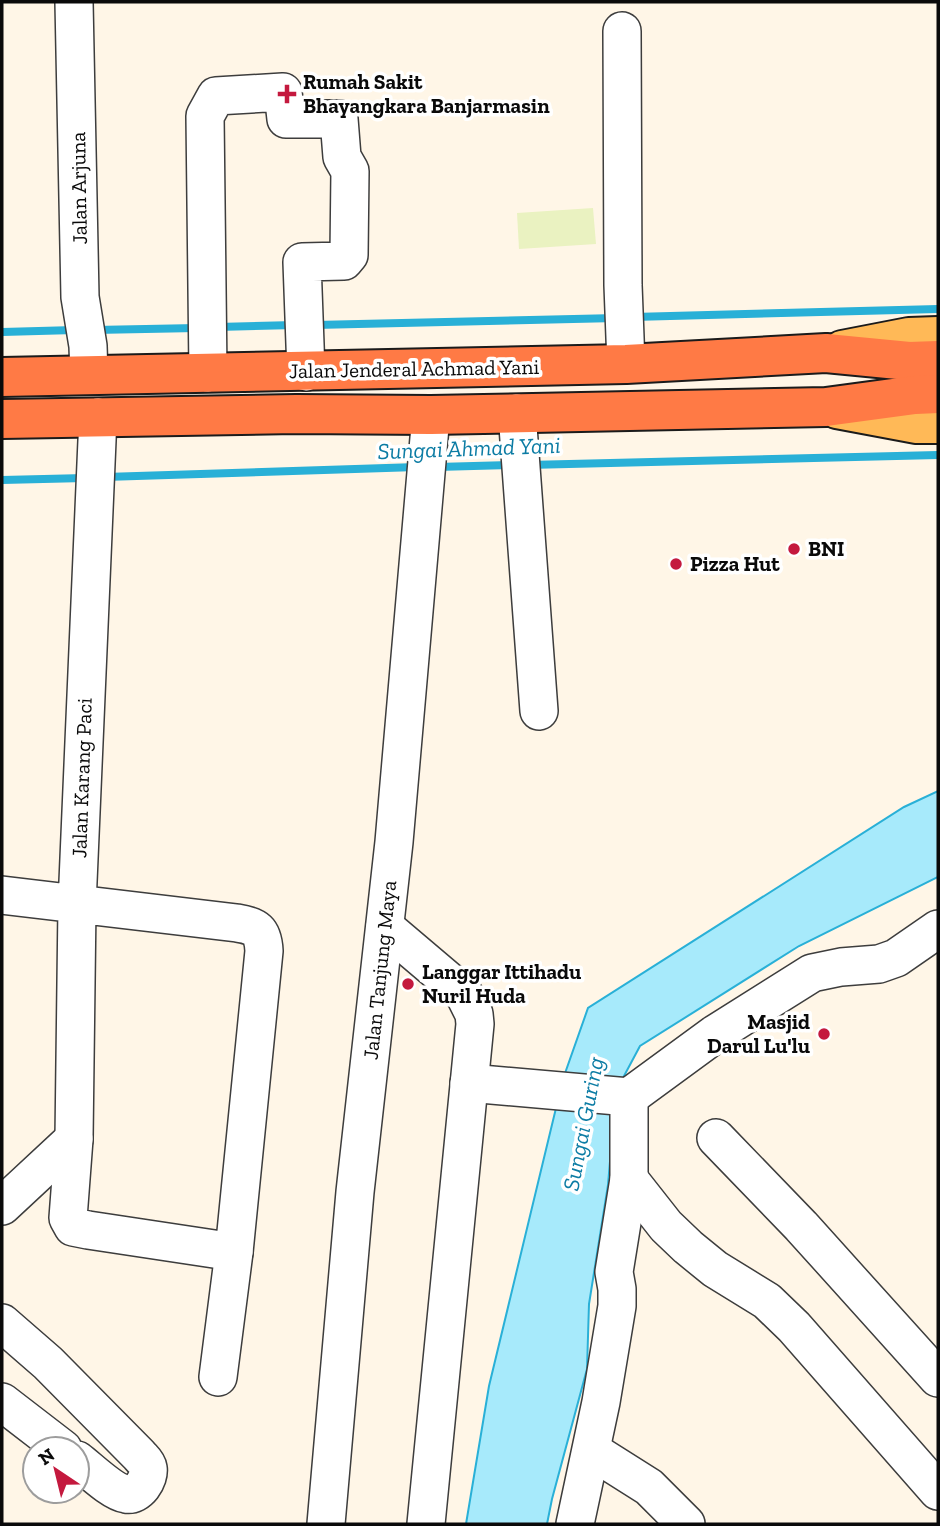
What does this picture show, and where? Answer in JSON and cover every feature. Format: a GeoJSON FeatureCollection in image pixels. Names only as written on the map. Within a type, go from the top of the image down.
{"type":"FeatureCollection","features":[{"type":"Feature","properties":{"kind":"highway","name":"Jalan Jenderal Achmad Yani"},"geometry":{"type":"LineString","coordinates":[[2,377],[89,360],[208,373],[301,372],[576,365],[626,350],[826,353],[925,378]]}},
{"type":"Feature","properties":{"kind":"highway"},"geometry":{"type":"LineString","coordinates":[[576,365],[577,412]]}},
{"type":"Feature","properties":{"kind":"highway"},"geometry":{"type":"LineString","coordinates":[[296,414],[301,372]]}},
{"type":"Feature","properties":{"kind":"highway","name":"Jalan Jenderal Achmad Yani"},"geometry":{"type":"LineString","coordinates":[[2,419],[97,450],[296,414],[430,427],[517,413],[826,407],[925,378]]}},
{"type":"Feature","properties":{"kind":"main road","name":"Jalan Jenderal Achmad Yani"},"geometry":{"type":"LineString","coordinates":[[826,353],[909,337],[938,336]]}},
{"type":"Feature","properties":{"kind":"main road","name":"Jalan Jenderal Achmad Yani"},"geometry":{"type":"LineString","coordinates":[[826,407],[917,424],[938,424]]}},
{"type":"Feature","properties":{"kind":"street","name":"Jalan Arjuna"},"geometry":{"type":"LineString","coordinates":[[75,2],[80,297],[89,360]]}},
{"type":"Feature","properties":{"kind":"street"},"geometry":{"type":"LineString","coordinates":[[622,31],[623,285],[626,350]]}},
{"type":"Feature","properties":{"kind":"street"},"geometry":{"type":"LineString","coordinates":[[208,373],[205,116],[216,96],[282,92],[286,119],[339,119],[342,158],[350,171],[349,255],[344,261],[302,262],[301,372]]}},
{"type":"Feature","properties":{"kind":"street"},"geometry":{"type":"LineString","coordinates":[[517,413],[539,711]]}},
{"type":"Feature","properties":{"kind":"street","name":"Jalan Tanjung Maya"},"geometry":{"type":"LineString","coordinates":[[326,1524],[355,1192],[385,927],[430,427]]}},
{"type":"Feature","properties":{"kind":"street","name":"Jalan Karang Paci"},"geometry":{"type":"LineString","coordinates":[[97,450],[77,905],[74,1139],[68,1218],[73,1227],[234,1252]]}},
{"type":"Feature","properties":{"kind":"street"},"geometry":{"type":"LineString","coordinates":[[2,895],[237,923],[253,928],[264,938],[234,1252],[218,1377]]}},
{"type":"Feature","properties":{"kind":"street"},"geometry":{"type":"LineString","coordinates":[[385,927],[455,986],[470,1003],[475,1024],[426,1524]]}},
{"type":"Feature","properties":{"kind":"street"},"geometry":{"type":"LineString","coordinates":[[469,1083],[622,1096],[812,973],[879,964],[896,958],[938,929]]}},
{"type":"Feature","properties":{"kind":"street"},"geometry":{"type":"LineString","coordinates":[[575,1524],[592,1451],[617,1306],[614,1272],[629,1180],[622,1096]]}},
{"type":"Feature","properties":{"kind":"street"},"geometry":{"type":"LineString","coordinates":[[716,1138],[802,1226],[938,1378]]}},
{"type":"Feature","properties":{"kind":"street"},"geometry":{"type":"LineString","coordinates":[[2,1206],[74,1139]]}},
{"type":"Feature","properties":{"kind":"street"},"geometry":{"type":"LineString","coordinates":[[629,1180],[666,1226],[688,1247],[715,1269],[766,1301],[794,1327],[938,1491]]}},
{"type":"Feature","properties":{"kind":"street"},"geometry":{"type":"LineString","coordinates":[[2,1323],[48,1363],[139,1455],[147,1464],[148,1473],[143,1485],[135,1493],[128,1495],[118,1491],[91,1471]]}},
{"type":"Feature","properties":{"kind":"street"},"geometry":{"type":"LineString","coordinates":[[2,1402],[45,1435]]}},
{"type":"Feature","properties":{"kind":"street"},"geometry":{"type":"LineString","coordinates":[[592,1451],[649,1488],[686,1524]]}},
{"type":"Feature","properties":{"kind":"green space"},"geometry":{"type":"Polygon","coordinates":[[[593,208],[596,244],[519,249],[517,213],[593,208]]]}},
{"type":"Feature","properties":{"kind":"water","name":"Sungai Guring"},"geometry":{"type":"Polygon","coordinates":[[[938,791],[938,877],[799,946],[640,1046],[616,1091],[608,1185],[589,1304],[587,1369],[547,1524],[466,1524],[489,1386],[563,1079],[588,1008],[904,807],[938,791]]]}},
{"type":"Feature","properties":{"kind":"waterway","name":"Sungai Ahmad Yani"},"geometry":{"type":"LineString","coordinates":[[633,317],[938,309]]}},
{"type":"Feature","properties":{"kind":"waterway","name":"Sungai Ahmad Yani"},"geometry":{"type":"LineString","coordinates":[[315,325],[617,318]]}},
{"type":"Feature","properties":{"kind":"waterway","name":"Sungai Ahmad Yani"},"geometry":{"type":"LineString","coordinates":[[217,327],[295,325]]}},
{"type":"Feature","properties":{"kind":"waterway","name":"Sungai Ahmad Yani"},"geometry":{"type":"LineString","coordinates":[[94,330],[197,328]]}},
{"type":"Feature","properties":{"kind":"waterway","name":"Sungai Ahmad Yani"},"geometry":{"type":"LineString","coordinates":[[2,332],[75,330]]}},
{"type":"Feature","properties":{"kind":"waterway","name":"Sungai Ahmad Yani"},"geometry":{"type":"LineString","coordinates":[[528,465],[938,455]]}},
{"type":"Feature","properties":{"kind":"waterway","name":"Sungai Ahmad Yani"},"geometry":{"type":"LineString","coordinates":[[437,467],[512,465]]}},
{"type":"Feature","properties":{"kind":"waterway","name":"Sungai Ahmad Yani"},"geometry":{"type":"LineString","coordinates":[[105,477],[417,467]]}},
{"type":"Feature","properties":{"kind":"waterway","name":"Sungai Ahmad Yani"},"geometry":{"type":"LineString","coordinates":[[2,480],[85,478]]}},
{"type":"Feature","properties":{"kind":"place","name":"Rumah Sakit Bhayangkara Banjarmasin"},"geometry":{"type":"Point","coordinates":[287,94]}},
{"type":"Feature","properties":{"kind":"place","name":"BNI"},"geometry":{"type":"Point","coordinates":[794,549]}},
{"type":"Feature","properties":{"kind":"place","name":"Pizza Hut"},"geometry":{"type":"Point","coordinates":[676,564]}},
{"type":"Feature","properties":{"kind":"place","name":"Langgar Ittihadu Nuril Huda"},"geometry":{"type":"Point","coordinates":[408,984]}},
{"type":"Feature","properties":{"kind":"place","name":"Masjid Darul Lu'lu"},"geometry":{"type":"Point","coordinates":[824,1034]}}]}
